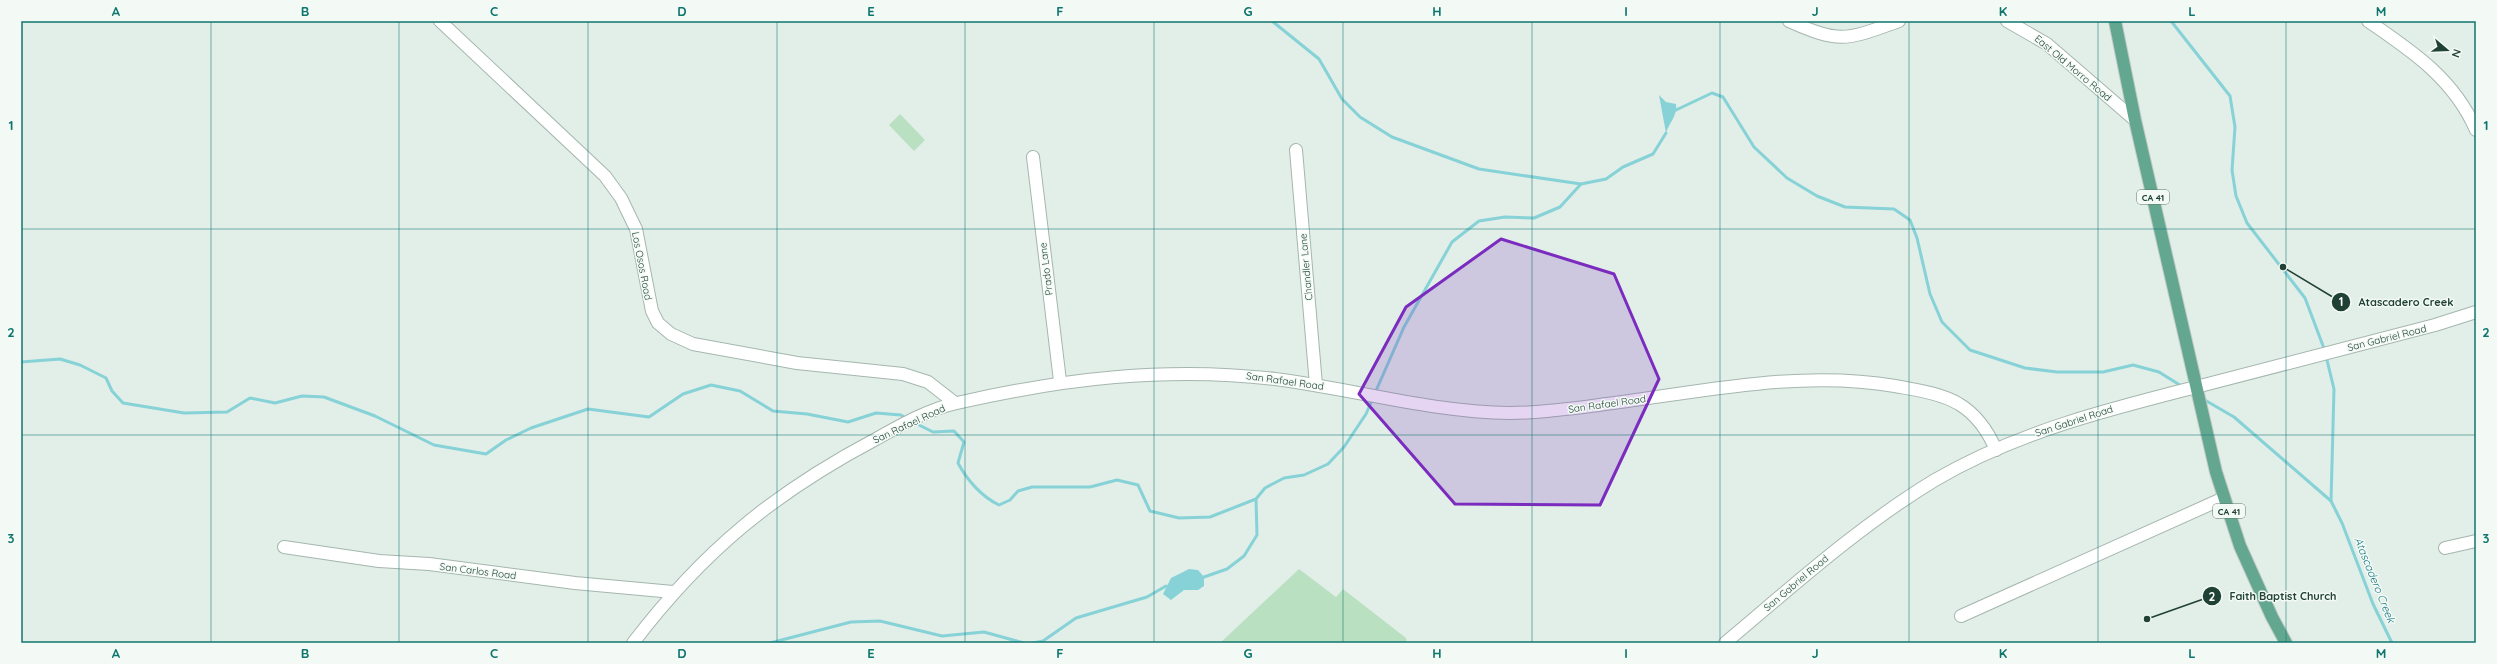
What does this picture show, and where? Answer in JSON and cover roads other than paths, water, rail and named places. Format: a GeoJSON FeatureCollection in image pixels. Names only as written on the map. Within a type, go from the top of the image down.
{"type":"FeatureCollection","features":[{"type":"Feature","properties":{"kind":"main road","name":"CA 41"},"geometry":{"type":"LineString","coordinates":[[2116,21],[2135,120],[2216,472],[2240,546],[2272,617],[2286,643]]}},
{"type":"Feature","properties":{"kind":"street","name":"Los Osos Road"},"geometry":{"type":"LineString","coordinates":[[440,21],[605,176],[616,190],[631,217],[639,240],[652,311],[664,330],[693,344],[797,363],[903,374],[928,382],[955,403]]}},
{"type":"Feature","properties":{"kind":"street"},"geometry":{"type":"LineString","coordinates":[[1789,21],[1817,34],[1833,38],[1860,35],[1899,21]]}},
{"type":"Feature","properties":{"kind":"street","name":"East Old Morro Road"},"geometry":{"type":"LineString","coordinates":[[2007,21],[2047,44],[2135,120]]}},
{"type":"Feature","properties":{"kind":"street"},"geometry":{"type":"LineString","coordinates":[[2368,21],[2435,70],[2456,94],[2476,130]]}},
{"type":"Feature","properties":{"kind":"street","name":"Chandler Lane"},"geometry":{"type":"LineString","coordinates":[[1296,150],[1316,385]]}},
{"type":"Feature","properties":{"kind":"street","name":"Prado Lane"},"geometry":{"type":"LineString","coordinates":[[1033,158],[1060,381]]}},
{"type":"Feature","properties":{"kind":"street","name":"San Gabriel Road"},"geometry":{"type":"LineString","coordinates":[[1725,643],[1883,514],[1937,480],[1996,450],[2053,427],[2196,387],[2435,325],[2476,312]]}},
{"type":"Feature","properties":{"kind":"street","name":"San Rafael Road"},"geometry":{"type":"LineString","coordinates":[[633,643],[673,592],[718,546],[781,496],[817,472],[881,436],[955,403],[1060,381],[1117,376],[1246,376],[1316,385],[1460,408],[1514,413],[1561,410],[1773,383],[1848,381],[1916,390],[1958,403],[1982,425],[1996,450]]}},
{"type":"Feature","properties":{"kind":"street"},"geometry":{"type":"LineString","coordinates":[[1961,616],[2224,498]]}},
{"type":"Feature","properties":{"kind":"street"},"geometry":{"type":"LineString","coordinates":[[2445,548],[2476,541]]}},
{"type":"Feature","properties":{"kind":"street","name":"San Carlos Road"},"geometry":{"type":"LineString","coordinates":[[284,547],[379,561],[429,564],[575,583],[673,592]]}},
{"type":"Feature","properties":{"kind":"water"},"geometry":{"type":"Polygon","coordinates":[[[1659,95],[1666,102],[1676,104],[1675,115],[1666,133],[1659,95]]]}},
{"type":"Feature","properties":{"kind":"water"},"geometry":{"type":"Polygon","coordinates":[[[1189,569],[1198,570],[1204,577],[1204,586],[1198,590],[1184,590],[1171,600],[1163,594],[1171,578],[1189,569]]]}},
{"type":"Feature","properties":{"kind":"waterway"},"geometry":{"type":"LineString","coordinates":[[1272,21],[1319,59],[1342,99],[1360,117],[1392,137],[1479,169],[1581,184],[1606,179],[1623,167],[1653,154],[1666,133]]}},
{"type":"Feature","properties":{"kind":"waterway","name":"Atascadero Creek"},"geometry":{"type":"LineString","coordinates":[[2171,21],[2230,96],[2235,127],[2232,170],[2236,196],[2247,223],[2305,298],[2325,351]]}},
{"type":"Feature","properties":{"kind":"waterway"},"geometry":{"type":"LineString","coordinates":[[1676,110],[1712,93],[1723,97],[1754,147],[1787,178],[1817,196],[1845,207],[1894,209],[1910,220],[1917,238],[1930,294],[1942,322],[1970,350],[2025,368],[2057,372],[2103,372],[2133,365],[2159,372],[2183,387]]}},
{"type":"Feature","properties":{"kind":"waterway"},"geometry":{"type":"LineString","coordinates":[[1375,393],[1404,327],[1452,242],[1479,221],[1505,217],[1534,218],[1560,207],[1581,184]]}},
{"type":"Feature","properties":{"kind":"waterway","name":"Atascadero Creek"},"geometry":{"type":"LineString","coordinates":[[2326,356],[2334,389],[2331,501],[2342,523],[2373,604],[2392,643]]}},
{"type":"Feature","properties":{"kind":"waterway"},"geometry":{"type":"LineString","coordinates":[[21,362],[60,359],[80,365],[106,378],[112,391],[123,403],[184,413],[227,412],[250,398],[275,403],[302,396],[324,397],[375,416],[434,445],[486,454],[506,440],[531,428],[588,409],[649,417],[683,394],[711,385],[740,391],[773,411],[807,414],[848,422],[876,413],[901,415],[907,419]]}},
{"type":"Feature","properties":{"kind":"waterway"},"geometry":{"type":"LineString","coordinates":[[913,422],[933,432],[954,431],[964,442],[958,463],[970,482],[981,493],[999,505],[1010,500],[1018,491],[1032,487],[1090,487],[1117,480],[1138,485],[1150,511],[1179,518],[1210,517],[1256,499],[1265,488],[1284,478],[1304,475],[1328,464],[1344,447],[1366,414],[1373,398]]}},
{"type":"Feature","properties":{"kind":"waterway"},"geometry":{"type":"LineString","coordinates":[[2203,399],[2234,417],[2331,501]]}},
{"type":"Feature","properties":{"kind":"waterway"},"geometry":{"type":"LineString","coordinates":[[1204,577],[1227,569],[1244,556],[1257,535],[1256,499]]}},
{"type":"Feature","properties":{"kind":"waterway"},"geometry":{"type":"LineString","coordinates":[[1033,643],[1043,641],[1076,618],[1147,597],[1166,586]]}},
{"type":"Feature","properties":{"kind":"waterway"},"geometry":{"type":"LineString","coordinates":[[770,643],[851,622],[880,621],[942,636],[984,632],[1024,643]]}},
{"type":"Feature","properties":{"kind":"place","name":"Atascadero Creek"},"geometry":{"type":"Point","coordinates":[2283,267]}},
{"type":"Feature","properties":{"kind":"place","name":"Faith Baptist Church"},"geometry":{"type":"Point","coordinates":[2147,619]}}]}
